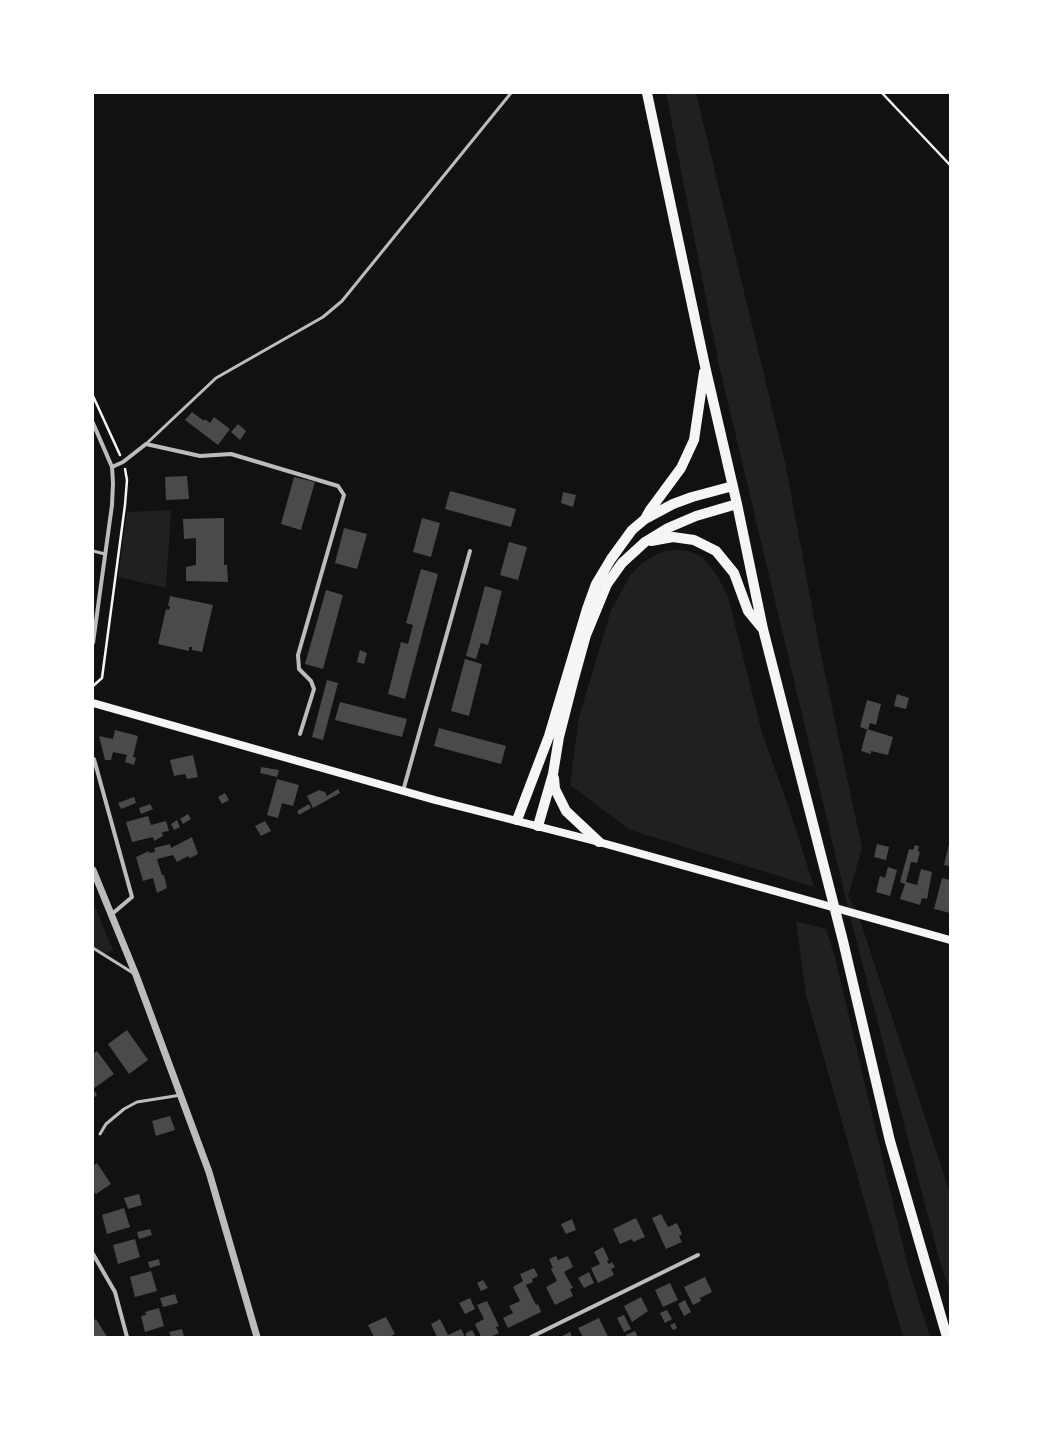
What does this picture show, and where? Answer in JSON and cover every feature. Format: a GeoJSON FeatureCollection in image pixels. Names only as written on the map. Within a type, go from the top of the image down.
{"type":"FeatureCollection","features":[{"type":"Feature","properties":{"kind":"main road"},"geometry":{"type":"LineString","coordinates":[[647,93],[705,366],[737,504],[762,629],[843,941],[890,1141],[947,1337]]}},
{"type":"Feature","properties":{"kind":"main road"},"geometry":{"type":"LineString","coordinates":[[645,519],[681,468],[694,440],[705,366]]}},
{"type":"Feature","properties":{"kind":"main road"},"geometry":{"type":"LineString","coordinates":[[517,820],[549,736],[587,609],[596,584],[611,559],[632,530],[645,519],[673,504],[692,497],[733,486]]}},
{"type":"Feature","properties":{"kind":"main road"},"geometry":{"type":"LineString","coordinates":[[538,826],[553,774],[559,737],[573,682],[595,610],[607,584],[622,563],[645,542],[668,528],[696,516],[737,504]]}},
{"type":"Feature","properties":{"kind":"main road"},"geometry":{"type":"LineString","coordinates":[[645,542],[673,537],[694,540],[716,552],[734,573],[748,611],[762,629]]}},
{"type":"Feature","properties":{"kind":"main road"},"geometry":{"type":"LineString","coordinates":[[93,703],[403,791],[598,842],[950,940]]}},
{"type":"Feature","properties":{"kind":"main road"},"geometry":{"type":"LineString","coordinates":[[553,774],[555,789],[566,811],[598,842]]}},
{"type":"Feature","properties":{"kind":"street"},"geometry":{"type":"LineString","coordinates":[[93,423],[112,468],[112,505],[93,642]]}},
{"type":"Feature","properties":{"kind":"street"},"geometry":{"type":"LineString","coordinates":[[112,468],[123,462],[146,444],[200,456],[231,454],[338,486],[344,495],[298,655],[299,669],[311,682],[314,689],[300,734]]}},
{"type":"Feature","properties":{"kind":"street"},"geometry":{"type":"LineString","coordinates":[[403,791],[470,551]]}},
{"type":"Feature","properties":{"kind":"street"},"geometry":{"type":"LineString","coordinates":[[94,759],[132,897],[112,914]]}},
{"type":"Feature","properties":{"kind":"street"},"geometry":{"type":"LineString","coordinates":[[93,870],[136,975],[209,1172],[257,1337]]}},
{"type":"Feature","properties":{"kind":"street"},"geometry":{"type":"LineString","coordinates":[[93,1254],[115,1292],[127,1337]]}},
{"type":"Feature","properties":{"kind":"street"},"geometry":{"type":"LineString","coordinates":[[531,1337],[698,1255]]}},
{"type":"Feature","properties":{"kind":"lane"},"geometry":{"type":"LineString","coordinates":[[146,444],[216,378],[323,317],[342,301],[511,93]]}},
{"type":"Feature","properties":{"kind":"lane"},"geometry":{"type":"LineString","coordinates":[[93,551],[105,554]]}},
{"type":"Feature","properties":{"kind":"lane"},"geometry":{"type":"LineString","coordinates":[[93,948],[136,975]]}},
{"type":"Feature","properties":{"kind":"lane"},"geometry":{"type":"LineString","coordinates":[[100,1134],[106,1124],[124,1109],[137,1102],[181,1095]]}},
{"type":"Feature","properties":{"kind":"path"},"geometry":{"type":"LineString","coordinates":[[882,93],[950,165]]}},
{"type":"Feature","properties":{"kind":"shaded area"},"geometry":{"type":"Polygon","coordinates":[[[666,93],[696,93],[785,462],[820,650],[862,848],[848,896],[858,914],[950,1193],[950,1292],[940,1262],[849,912],[719,365],[666,93]]]}},
{"type":"Feature","properties":{"kind":"shaded area"},"geometry":{"type":"Polygon","coordinates":[[[171,510],[166,588],[118,577],[127,512],[171,510]]]}},
{"type":"Feature","properties":{"kind":"shaded area"},"geometry":{"type":"Polygon","coordinates":[[[666,551],[689,551],[702,557],[718,577],[728,597],[762,733],[789,808],[814,887],[630,830],[570,785],[579,717],[611,610],[631,574],[641,564],[655,555],[666,551]]]}},
{"type":"Feature","properties":{"kind":"shaded area"},"geometry":{"type":"Polygon","coordinates":[[[93,901],[113,951],[102,953],[93,946],[93,901]]]}},
{"type":"Feature","properties":{"kind":"shaded area"},"geometry":{"type":"Polygon","coordinates":[[[796,921],[826,929],[835,957],[908,1267],[930,1337],[903,1337],[806,995],[796,921]]]}},
{"type":"Feature","properties":{"kind":"building"},"geometry":{"type":"Polygon","coordinates":[[[192,412],[204,421],[205,419],[210,423],[214,417],[230,429],[218,445],[185,420],[192,412]]]}},
{"type":"Feature","properties":{"kind":"building"},"geometry":{"type":"Polygon","coordinates":[[[238,424],[246,431],[240,440],[231,432],[238,424]]]}},
{"type":"Feature","properties":{"kind":"building"},"geometry":{"type":"Polygon","coordinates":[[[187,476],[189,499],[166,500],[165,477],[187,476]]]}},
{"type":"Feature","properties":{"kind":"building"},"geometry":{"type":"Polygon","coordinates":[[[294,477],[315,482],[301,530],[281,524],[294,477]]]}},
{"type":"Feature","properties":{"kind":"building"},"geometry":{"type":"Polygon","coordinates":[[[450,491],[516,509],[511,527],[445,509],[450,491]]]}},
{"type":"Feature","properties":{"kind":"building"},"geometry":{"type":"Polygon","coordinates":[[[563,492],[576,495],[573,507],[561,503],[563,492]]]}},
{"type":"Feature","properties":{"kind":"building"},"geometry":{"type":"Polygon","coordinates":[[[224,518],[224,565],[227,565],[228,582],[186,581],[186,567],[196,565],[196,538],[184,539],[183,519],[224,518]]]}},
{"type":"Feature","properties":{"kind":"building"},"geometry":{"type":"Polygon","coordinates":[[[422,518],[440,523],[431,557],[413,552],[422,518]]]}},
{"type":"Feature","properties":{"kind":"building"},"geometry":{"type":"Polygon","coordinates":[[[344,528],[367,534],[357,569],[335,563],[344,528]]]}},
{"type":"Feature","properties":{"kind":"building"},"geometry":{"type":"Polygon","coordinates":[[[509,542],[527,547],[518,580],[500,575],[509,542]]]}},
{"type":"Feature","properties":{"kind":"building"},"geometry":{"type":"Polygon","coordinates":[[[421,569],[438,574],[405,699],[388,694],[401,642],[408,644],[413,625],[406,623],[421,569]]]}},
{"type":"Feature","properties":{"kind":"building"},"geometry":{"type":"Polygon","coordinates":[[[485,586],[502,591],[488,645],[481,643],[476,659],[466,656],[485,586]]]}},
{"type":"Feature","properties":{"kind":"building"},"geometry":{"type":"Polygon","coordinates":[[[326,590],[343,595],[323,669],[305,664],[326,590]]]}},
{"type":"Feature","properties":{"kind":"building"},"geometry":{"type":"Polygon","coordinates":[[[170,596],[213,605],[202,652],[192,650],[192,647],[189,647],[189,651],[158,644],[166,609],[169,610],[170,606],[168,606],[170,596]]]}},
{"type":"Feature","properties":{"kind":"building"},"geometry":{"type":"Polygon","coordinates":[[[360,650],[367,653],[364,664],[357,662],[360,650]]]}},
{"type":"Feature","properties":{"kind":"building"},"geometry":{"type":"Polygon","coordinates":[[[465,659],[482,664],[469,716],[451,711],[465,659]]]}},
{"type":"Feature","properties":{"kind":"building"},"geometry":{"type":"Polygon","coordinates":[[[327,680],[338,683],[323,740],[312,737],[327,680]]]}},
{"type":"Feature","properties":{"kind":"building"},"geometry":{"type":"Polygon","coordinates":[[[897,694],[909,698],[906,709],[894,706],[897,694]]]}},
{"type":"Feature","properties":{"kind":"building"},"geometry":{"type":"Polygon","coordinates":[[[867,700],[881,704],[876,725],[870,723],[868,730],[860,727],[867,700]]]}},
{"type":"Feature","properties":{"kind":"building"},"geometry":{"type":"Polygon","coordinates":[[[340,702],[407,719],[402,737],[335,720],[340,702]]]}},
{"type":"Feature","properties":{"kind":"building"},"geometry":{"type":"Polygon","coordinates":[[[439,728],[506,746],[501,764],[434,746],[439,728]]]}},
{"type":"Feature","properties":{"kind":"building"},"geometry":{"type":"Polygon","coordinates":[[[867,729],[893,737],[888,755],[871,751],[871,754],[861,751],[867,729]]]}},
{"type":"Feature","properties":{"kind":"building"},"geometry":{"type":"Polygon","coordinates":[[[115,730],[138,736],[133,757],[136,758],[134,765],[125,762],[127,755],[113,752],[111,760],[105,760],[99,736],[113,739],[115,730]]]}},
{"type":"Feature","properties":{"kind":"building"},"geometry":{"type":"Polygon","coordinates":[[[193,755],[198,777],[187,779],[185,774],[174,776],[170,760],[193,755]]]}},
{"type":"Feature","properties":{"kind":"building"},"geometry":{"type":"Polygon","coordinates":[[[261,767],[279,770],[277,777],[260,773],[261,767]]]}},
{"type":"Feature","properties":{"kind":"building"},"geometry":{"type":"Polygon","coordinates":[[[277,779],[299,785],[293,806],[282,803],[278,818],[267,815],[277,779]]]}},
{"type":"Feature","properties":{"kind":"building"},"geometry":{"type":"Polygon","coordinates":[[[338,789],[340,793],[313,808],[307,796],[319,790],[325,792],[327,796],[338,789]]]}},
{"type":"Feature","properties":{"kind":"building"},"geometry":{"type":"Polygon","coordinates":[[[225,793],[229,800],[222,804],[218,797],[225,793]]]}},
{"type":"Feature","properties":{"kind":"building"},"geometry":{"type":"Polygon","coordinates":[[[134,797],[136,803],[121,809],[118,803],[134,797]]]}},
{"type":"Feature","properties":{"kind":"building"},"geometry":{"type":"Polygon","coordinates":[[[150,804],[153,809],[141,814],[139,808],[150,804]]]}},
{"type":"Feature","properties":{"kind":"building"},"geometry":{"type":"Polygon","coordinates":[[[309,804],[311,808],[299,815],[297,811],[309,804]]]}},
{"type":"Feature","properties":{"kind":"building"},"geometry":{"type":"Polygon","coordinates":[[[188,814],[191,819],[183,824],[180,819],[188,814]]]}},
{"type":"Feature","properties":{"kind":"building"},"geometry":{"type":"Polygon","coordinates":[[[148,816],[151,825],[166,821],[169,831],[162,832],[163,836],[154,841],[153,837],[132,842],[126,822],[148,816]]]}},
{"type":"Feature","properties":{"kind":"building"},"geometry":{"type":"Polygon","coordinates":[[[177,820],[180,827],[174,830],[171,824],[177,820]]]}},
{"type":"Feature","properties":{"kind":"building"},"geometry":{"type":"Polygon","coordinates":[[[265,821],[271,831],[261,836],[255,826],[265,821]]]}},
{"type":"Feature","properties":{"kind":"building"},"geometry":{"type":"Polygon","coordinates":[[[192,837],[198,854],[190,858],[188,856],[177,862],[173,855],[157,859],[162,875],[164,875],[167,888],[157,893],[153,878],[143,881],[136,857],[149,851],[149,853],[155,852],[154,848],[170,844],[171,848],[192,837]]]}},
{"type":"Feature","properties":{"kind":"building"},"geometry":{"type":"Polygon","coordinates":[[[877,844],[889,847],[886,860],[874,857],[877,844]]]}},
{"type":"Feature","properties":{"kind":"building"},"geometry":{"type":"Polygon","coordinates":[[[950,844],[950,866],[944,865],[950,844]]]}},
{"type":"Feature","properties":{"kind":"building"},"geometry":{"type":"Polygon","coordinates":[[[915,845],[919,846],[918,851],[920,852],[917,863],[911,862],[906,882],[917,885],[921,869],[932,872],[927,899],[922,898],[920,905],[900,899],[905,884],[900,882],[909,849],[913,850],[915,845]]]}},
{"type":"Feature","properties":{"kind":"building"},"geometry":{"type":"Polygon","coordinates":[[[888,867],[897,870],[890,896],[876,892],[880,876],[885,878],[888,867]]]}},
{"type":"Feature","properties":{"kind":"building"},"geometry":{"type":"Polygon","coordinates":[[[942,878],[950,880],[950,913],[934,909],[942,878]]]}},
{"type":"Feature","properties":{"kind":"building"},"geometry":{"type":"Polygon","coordinates":[[[127,1030],[148,1060],[129,1074],[108,1044],[127,1030]]]}},
{"type":"Feature","properties":{"kind":"building"},"geometry":{"type":"Polygon","coordinates":[[[97,1051],[114,1074],[93,1089],[93,1054],[97,1051]]]}},
{"type":"Feature","properties":{"kind":"building"},"geometry":{"type":"Polygon","coordinates":[[[93,1089],[97,1095],[93,1098],[93,1089]]]}},
{"type":"Feature","properties":{"kind":"building"},"geometry":{"type":"Polygon","coordinates":[[[170,1116],[175,1130],[156,1136],[152,1121],[170,1116]]]}},
{"type":"Feature","properties":{"kind":"building"},"geometry":{"type":"Polygon","coordinates":[[[97,1163],[111,1184],[96,1194],[93,1191],[93,1166],[97,1163]]]}},
{"type":"Feature","properties":{"kind":"building"},"geometry":{"type":"Polygon","coordinates":[[[139,1194],[142,1205],[128,1209],[124,1198],[139,1194]]]}},
{"type":"Feature","properties":{"kind":"building"},"geometry":{"type":"Polygon","coordinates":[[[124,1208],[130,1227],[107,1234],[102,1215],[124,1208]]]}},
{"type":"Feature","properties":{"kind":"building"},"geometry":{"type":"Polygon","coordinates":[[[661,1214],[668,1227],[677,1223],[682,1234],[679,1236],[682,1242],[666,1249],[652,1218],[661,1214]]]}},
{"type":"Feature","properties":{"kind":"building"},"geometry":{"type":"Polygon","coordinates":[[[636,1218],[645,1237],[633,1242],[632,1239],[620,1244],[613,1229],[636,1218]]]}},
{"type":"Feature","properties":{"kind":"building"},"geometry":{"type":"Polygon","coordinates":[[[572,1219],[576,1230],[566,1234],[561,1224],[572,1219]]]}},
{"type":"Feature","properties":{"kind":"building"},"geometry":{"type":"Polygon","coordinates":[[[150,1229],[152,1235],[139,1239],[137,1232],[150,1229]]]}},
{"type":"Feature","properties":{"kind":"building"},"geometry":{"type":"Polygon","coordinates":[[[135,1239],[140,1257],[118,1264],[113,1245],[135,1239]]]}},
{"type":"Feature","properties":{"kind":"building"},"geometry":{"type":"Polygon","coordinates":[[[603,1247],[609,1260],[607,1261],[609,1264],[612,1262],[615,1267],[611,1269],[614,1275],[598,1283],[591,1268],[600,1264],[594,1252],[603,1247]]]}},
{"type":"Feature","properties":{"kind":"building"},"geometry":{"type":"Polygon","coordinates":[[[556,1256],[558,1260],[568,1256],[573,1267],[564,1272],[573,1288],[570,1289],[573,1296],[555,1305],[546,1287],[557,1281],[551,1269],[553,1268],[549,1259],[556,1256]]]}},
{"type":"Feature","properties":{"kind":"building"},"geometry":{"type":"Polygon","coordinates":[[[159,1259],[160,1265],[150,1268],[148,1262],[159,1259]]]}},
{"type":"Feature","properties":{"kind":"building"},"geometry":{"type":"Polygon","coordinates":[[[534,1268],[538,1276],[532,1279],[533,1282],[526,1285],[536,1305],[538,1304],[541,1312],[508,1328],[503,1318],[513,1313],[509,1306],[520,1301],[513,1287],[523,1281],[520,1274],[534,1268]]]}},
{"type":"Feature","properties":{"kind":"building"},"geometry":{"type":"Polygon","coordinates":[[[151,1271],[157,1291],[135,1297],[130,1277],[151,1271]]]}},
{"type":"Feature","properties":{"kind":"building"},"geometry":{"type":"Polygon","coordinates":[[[589,1272],[594,1283],[584,1288],[578,1278],[589,1272]]]}},
{"type":"Feature","properties":{"kind":"building"},"geometry":{"type":"Polygon","coordinates":[[[705,1277],[712,1292],[700,1298],[701,1301],[693,1305],[684,1287],[705,1277]]]}},
{"type":"Feature","properties":{"kind":"building"},"geometry":{"type":"Polygon","coordinates":[[[483,1280],[488,1288],[481,1291],[477,1283],[483,1280]]]}},
{"type":"Feature","properties":{"kind":"building"},"geometry":{"type":"Polygon","coordinates":[[[670,1283],[678,1300],[663,1307],[655,1290],[670,1283]]]}},
{"type":"Feature","properties":{"kind":"building"},"geometry":{"type":"Polygon","coordinates":[[[175,1294],[178,1303],[163,1307],[160,1298],[175,1294]]]}},
{"type":"Feature","properties":{"kind":"building"},"geometry":{"type":"Polygon","coordinates":[[[641,1297],[648,1311],[632,1322],[624,1306],[641,1297]]]}},
{"type":"Feature","properties":{"kind":"building"},"geometry":{"type":"Polygon","coordinates":[[[470,1298],[475,1309],[465,1314],[459,1303],[470,1298]]]}},
{"type":"Feature","properties":{"kind":"building"},"geometry":{"type":"Polygon","coordinates":[[[685,1300],[691,1312],[684,1316],[678,1304],[685,1300]]]}},
{"type":"Feature","properties":{"kind":"building"},"geometry":{"type":"Polygon","coordinates":[[[487,1301],[499,1326],[496,1327],[499,1333],[490,1337],[481,1337],[475,1324],[484,1319],[477,1305],[487,1301]]]}},
{"type":"Feature","properties":{"kind":"building"},"geometry":{"type":"Polygon","coordinates":[[[159,1308],[164,1326],[145,1332],[141,1316],[146,1315],[145,1312],[159,1308]]]}},
{"type":"Feature","properties":{"kind":"building"},"geometry":{"type":"Polygon","coordinates":[[[667,1310],[672,1319],[665,1323],[660,1313],[667,1310]]]}},
{"type":"Feature","properties":{"kind":"building"},"geometry":{"type":"Polygon","coordinates":[[[624,1315],[631,1329],[624,1332],[617,1318],[624,1315]]]}},
{"type":"Feature","properties":{"kind":"building"},"geometry":{"type":"Polygon","coordinates":[[[386,1317],[395,1334],[389,1337],[374,1337],[368,1325],[386,1317]]]}},
{"type":"Feature","properties":{"kind":"building"},"geometry":{"type":"Polygon","coordinates":[[[599,1318],[608,1337],[583,1337],[578,1328],[599,1318]]]}},
{"type":"Feature","properties":{"kind":"building"},"geometry":{"type":"Polygon","coordinates":[[[96,1319],[107,1337],[93,1337],[93,1321],[96,1319]]]}},
{"type":"Feature","properties":{"kind":"building"},"geometry":{"type":"Polygon","coordinates":[[[440,1319],[448,1335],[461,1329],[465,1337],[437,1337],[431,1324],[440,1319]]]}},
{"type":"Feature","properties":{"kind":"building"},"geometry":{"type":"Polygon","coordinates":[[[675,1323],[677,1328],[673,1330],[670,1325],[675,1323]]]}},
{"type":"Feature","properties":{"kind":"building"},"geometry":{"type":"Polygon","coordinates":[[[182,1329],[184,1337],[171,1337],[169,1332],[182,1329]]]}},
{"type":"Feature","properties":{"kind":"building"},"geometry":{"type":"Polygon","coordinates":[[[472,1330],[476,1337],[466,1337],[466,1333],[472,1330]]]}},
{"type":"Feature","properties":{"kind":"building"},"geometry":{"type":"Polygon","coordinates":[[[635,1331],[638,1337],[627,1337],[626,1335],[635,1331]]]}},
{"type":"Feature","properties":{"kind":"building"},"geometry":{"type":"Polygon","coordinates":[[[570,1332],[572,1337],[561,1337],[564,1335],[570,1332]]]}}]}
